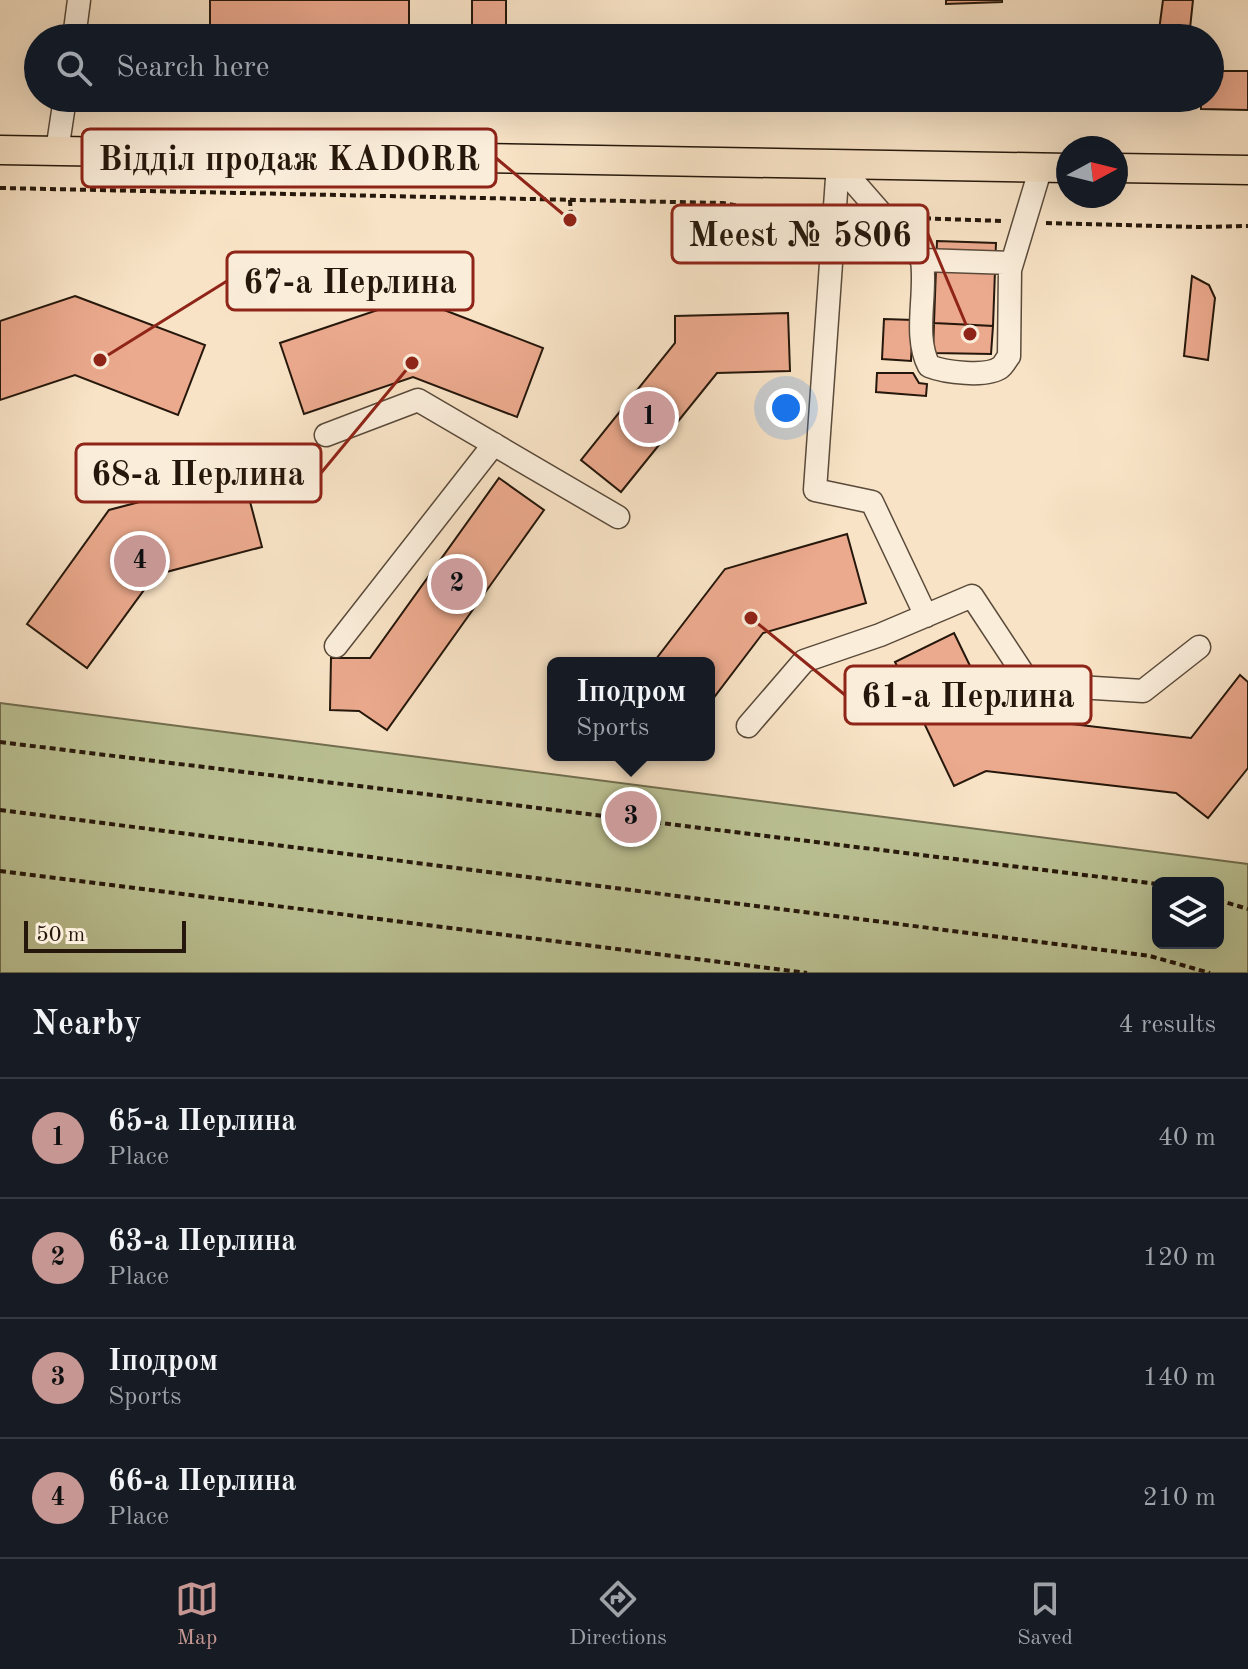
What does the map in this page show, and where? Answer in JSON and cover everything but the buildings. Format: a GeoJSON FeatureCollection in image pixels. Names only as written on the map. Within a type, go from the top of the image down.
{"type":"FeatureCollection","features":[{"type":"Feature","properties":{"kind":"main road"},"geometry":{"type":"LineString","coordinates":[[0,150],[1054,167]]}},
{"type":"Feature","properties":{"kind":"main road"},"geometry":{"type":"LineString","coordinates":[[1128,168],[1248,170]]}},
{"type":"Feature","properties":{"kind":"street"},"geometry":{"type":"LineString","coordinates":[[76,24],[79,0]]}},
{"type":"Feature","properties":{"kind":"street"},"geometry":{"type":"LineString","coordinates":[[57,151],[63,112]]}},
{"type":"Feature","properties":{"kind":"street"},"geometry":{"type":"LineString","coordinates":[[838,164],[922,260],[921,351],[929,366],[943,372],[986,372],[1002,367],[1009,356],[1010,270],[1025,222],[1054,167]]}},
{"type":"Feature","properties":{"kind":"street"},"geometry":{"type":"LineString","coordinates":[[838,164],[812,489],[872,502],[926,616]]}},
{"type":"Feature","properties":{"kind":"street"},"geometry":{"type":"LineString","coordinates":[[922,260],[1012,263]]}},
{"type":"Feature","properties":{"kind":"street"},"geometry":{"type":"LineString","coordinates":[[326,435],[418,400],[618,517]]}},
{"type":"Feature","properties":{"kind":"street"},"geometry":{"type":"LineString","coordinates":[[336,646],[494,444]]}},
{"type":"Feature","properties":{"kind":"street"},"geometry":{"type":"LineString","coordinates":[[748,726],[804,661],[880,635],[972,596],[1030,684],[1143,691],[1199,647]]}},
{"type":"Feature","properties":{"kind":"path"},"geometry":{"type":"LineString","coordinates":[[0,188],[723,203],[761,210],[819,210]]}},
{"type":"Feature","properties":{"kind":"path"},"geometry":{"type":"LineString","coordinates":[[570,200],[571,218]]}},
{"type":"Feature","properties":{"kind":"path"},"geometry":{"type":"LineString","coordinates":[[881,215],[1025,222],[1248,226]]}},
{"type":"Feature","properties":{"kind":"path"},"geometry":{"type":"LineString","coordinates":[[0,742],[1152,883]]}},
{"type":"Feature","properties":{"kind":"path"},"geometry":{"type":"LineString","coordinates":[[0,810],[1150,956],[1210,973]]}},
{"type":"Feature","properties":{"kind":"path"},"geometry":{"type":"LineString","coordinates":[[0,871],[807,973]]}},
{"type":"Feature","properties":{"kind":"path"},"geometry":{"type":"LineString","coordinates":[[1224,902],[1248,909]]}},
{"type":"Feature","properties":{"kind":"green space"},"geometry":{"type":"Polygon","coordinates":[[[0,703],[1248,864],[1248,973],[0,973],[0,703]]]}},
{"type":"Feature","properties":{"kind":"place","name":"Відділ продаж KADORR"},"geometry":{"type":"Point","coordinates":[570,220]}},
{"type":"Feature","properties":{"kind":"place","name":"Meest № 5806"},"geometry":{"type":"Point","coordinates":[970,334]}},
{"type":"Feature","properties":{"kind":"place","name":"67-а Перлина"},"geometry":{"type":"Point","coordinates":[100,360]}},
{"type":"Feature","properties":{"kind":"place","name":"68-а Перлина"},"geometry":{"type":"Point","coordinates":[412,363]}},
{"type":"Feature","properties":{"kind":"place","name":"65-а Перлина"},"geometry":{"type":"Point","coordinates":[649,417]}},
{"type":"Feature","properties":{"kind":"place","name":"66-а Перлина"},"geometry":{"type":"Point","coordinates":[140,561]}},
{"type":"Feature","properties":{"kind":"place","name":"63-а Перлина"},"geometry":{"type":"Point","coordinates":[457,584]}},
{"type":"Feature","properties":{"kind":"place","name":"61-а Перлина"},"geometry":{"type":"Point","coordinates":[751,618]}},
{"type":"Feature","properties":{"kind":"place","name":"Іподром"},"geometry":{"type":"Point","coordinates":[631,817]}}]}
